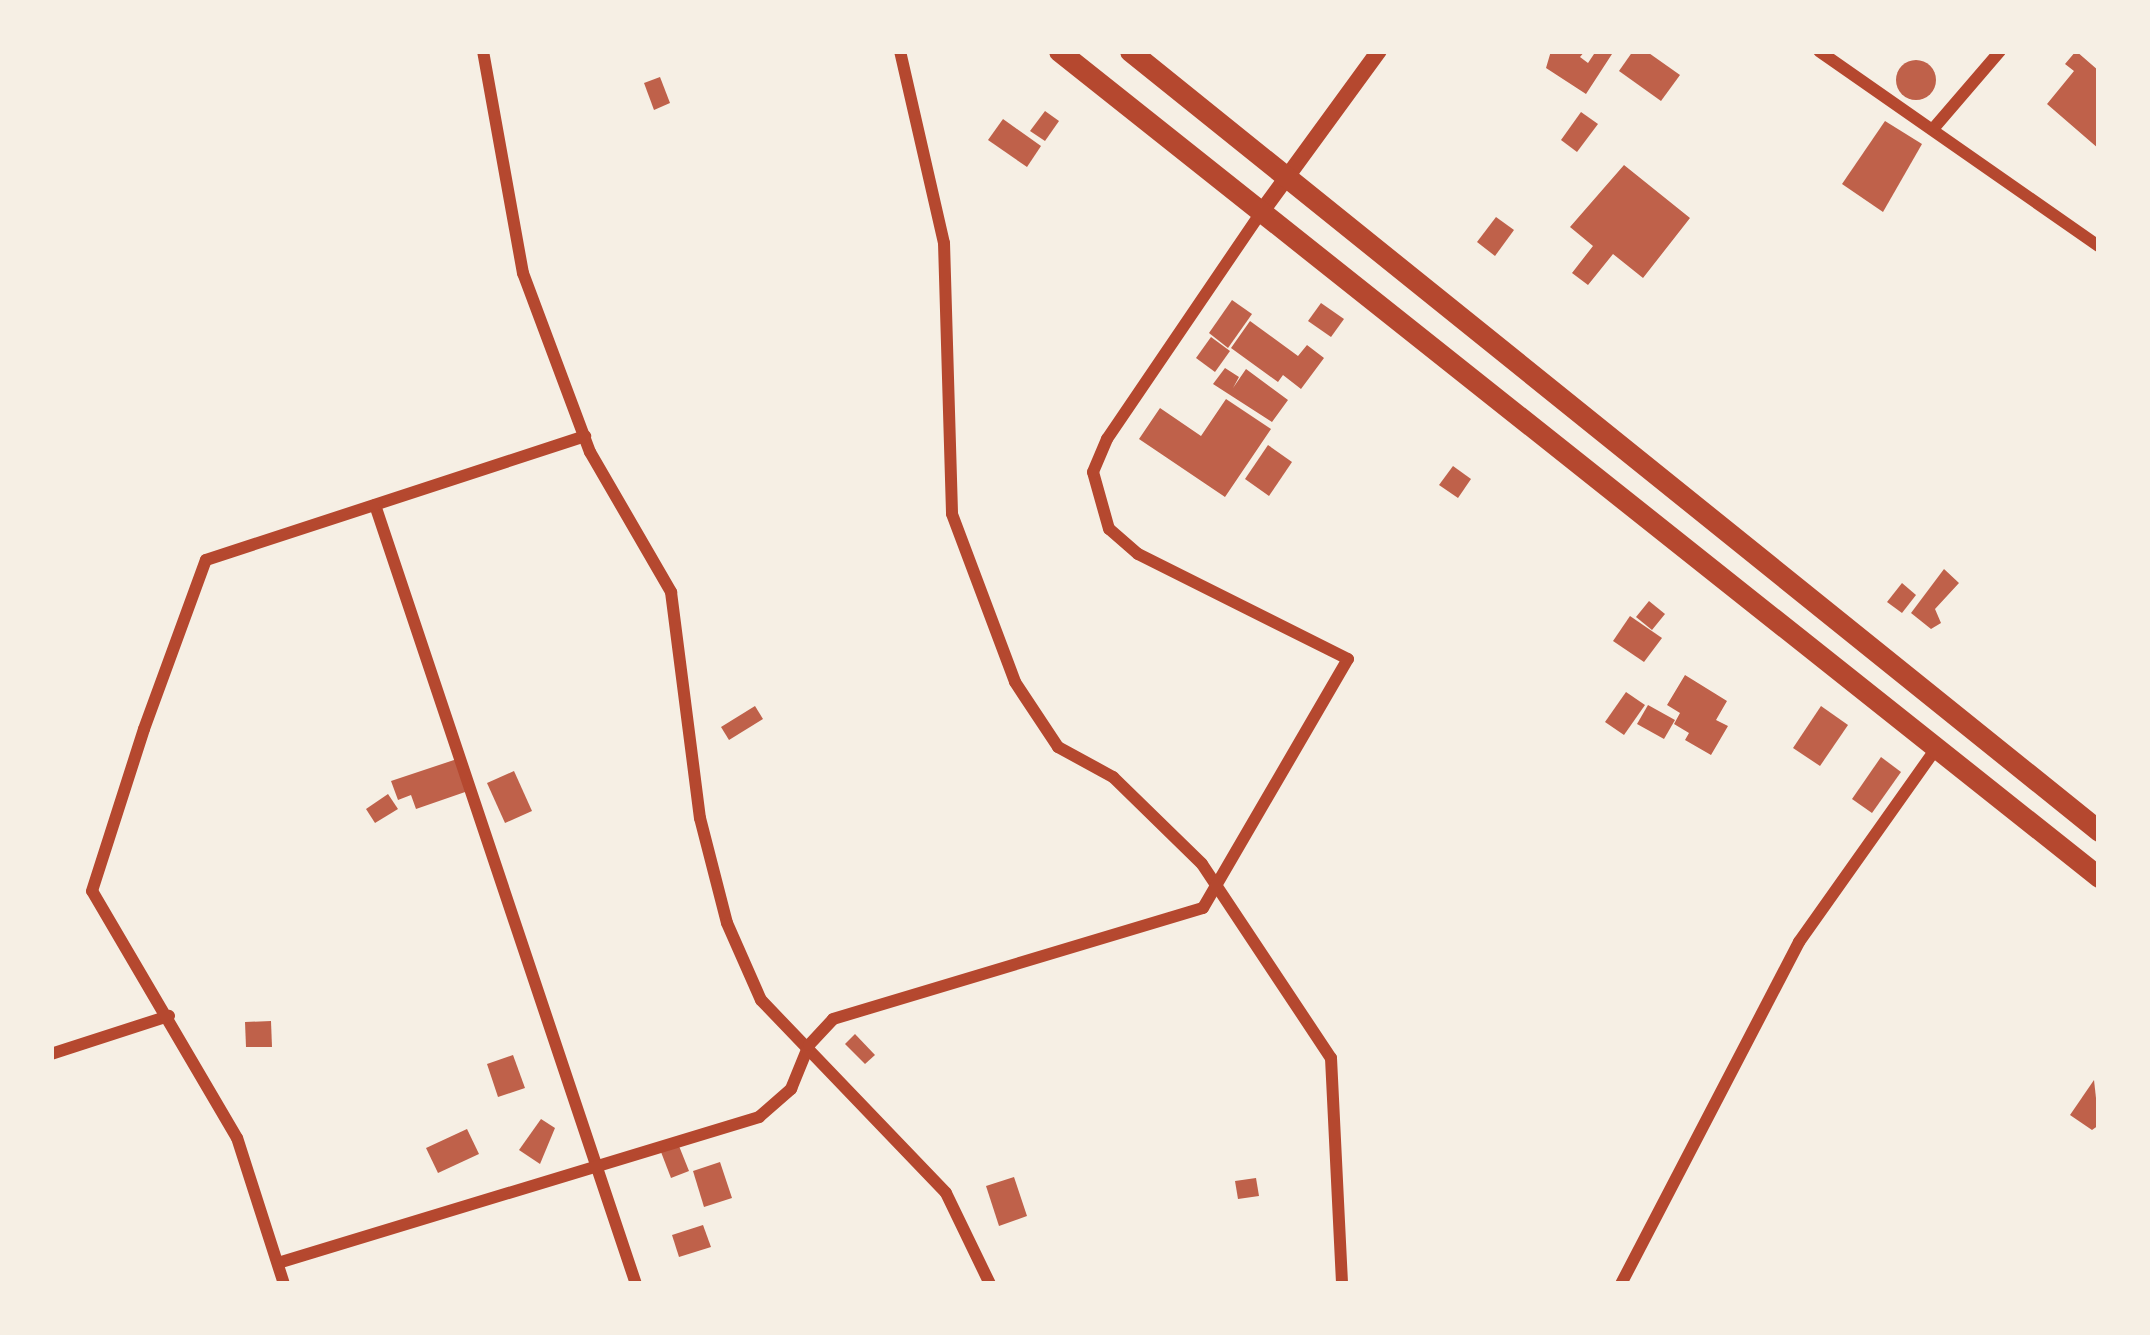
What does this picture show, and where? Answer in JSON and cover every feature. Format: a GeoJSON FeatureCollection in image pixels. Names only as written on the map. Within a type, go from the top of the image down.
{"type":"FeatureCollection","features":[{"type":"Feature","properties":{"kind":"highway"},"geometry":{"type":"LineString","coordinates":[[1060,51],[2099,877]]}},
{"type":"Feature","properties":{"kind":"highway"},"geometry":{"type":"LineString","coordinates":[[1130,51],[2099,831]]}},
{"type":"Feature","properties":{"kind":"street"},"geometry":{"type":"LineString","coordinates":[[483,51],[523,273],[585,436],[671,592],[700,818],[728,923],[761,1000],[946,1193],[990,1284]]}},
{"type":"Feature","properties":{"kind":"street"},"geometry":{"type":"LineString","coordinates":[[900,51],[944,243],[952,514],[1015,682],[1058,747],[1113,777],[1215,884],[1330,1058],[1342,1284]]}},
{"type":"Feature","properties":{"kind":"street"},"geometry":{"type":"LineString","coordinates":[[278,1262],[759,1117],[791,1089],[809,1045],[833,1019],[1203,908],[1348,659],[1138,554],[1109,529],[1093,472],[1107,440],[1260,214],[1379,51]]}},
{"type":"Feature","properties":{"kind":"street"},"geometry":{"type":"LineString","coordinates":[[1819,51],[2099,246]]}},
{"type":"Feature","properties":{"kind":"street"},"geometry":{"type":"LineString","coordinates":[[1933,129],[1999,52]]}},
{"type":"Feature","properties":{"kind":"street"},"geometry":{"type":"LineString","coordinates":[[284,1284],[237,1138],[92,891],[206,560],[585,436]]}},
{"type":"Feature","properties":{"kind":"street"},"geometry":{"type":"LineString","coordinates":[[375,505],[636,1284]]}},
{"type":"Feature","properties":{"kind":"street"},"geometry":{"type":"LineString","coordinates":[[1622,1284],[1799,942],[1936,747]]}},
{"type":"Feature","properties":{"kind":"street"},"geometry":{"type":"LineString","coordinates":[[51,1054],[169,1016]]}},
{"type":"Feature","properties":{"kind":"building"},"geometry":{"type":"Polygon","coordinates":[[[1551,51],[1585,51],[1580,57],[1588,63],[1596,51],[1612,54],[1586,94],[1546,68],[1551,51]]]}},
{"type":"Feature","properties":{"kind":"building"},"geometry":{"type":"Polygon","coordinates":[[[1633,51],[1646,51],[1680,75],[1661,101],[1619,71],[1633,51]]]}},
{"type":"Feature","properties":{"kind":"building"},"geometry":{"type":"Polygon","coordinates":[[[2076,51],[2099,71],[2099,149],[2047,104],[2074,71],[2065,64],[2076,51]]]}},
{"type":"Feature","properties":{"kind":"building"},"geometry":{"type":"Polygon","coordinates":[[[1916,60],[1930,66],[1936,80],[1930,94],[1916,100],[1902,94],[1896,80],[1902,66],[1916,60]]]}},
{"type":"Feature","properties":{"kind":"building"},"geometry":{"type":"Polygon","coordinates":[[[660,77],[670,103],[654,110],[644,83],[660,77]]]}},
{"type":"Feature","properties":{"kind":"building"},"geometry":{"type":"Polygon","coordinates":[[[1045,111],[1059,121],[1045,141],[1030,131],[1045,111]]]}},
{"type":"Feature","properties":{"kind":"building"},"geometry":{"type":"Polygon","coordinates":[[[1581,112],[1598,124],[1577,152],[1561,140],[1581,112]]]}},
{"type":"Feature","properties":{"kind":"building"},"geometry":{"type":"Polygon","coordinates":[[[1003,119],[1041,146],[1027,167],[988,140],[1003,119]]]}},
{"type":"Feature","properties":{"kind":"building"},"geometry":{"type":"Polygon","coordinates":[[[1885,121],[1922,144],[1883,212],[1842,184],[1885,121]]]}},
{"type":"Feature","properties":{"kind":"building"},"geometry":{"type":"Polygon","coordinates":[[[1624,165],[1690,218],[1643,278],[1613,254],[1588,285],[1572,273],[1593,246],[1570,227],[1624,165]]]}},
{"type":"Feature","properties":{"kind":"building"},"geometry":{"type":"Polygon","coordinates":[[[1496,217],[1514,230],[1495,256],[1477,242],[1496,217]]]}},
{"type":"Feature","properties":{"kind":"building"},"geometry":{"type":"Polygon","coordinates":[[[1232,300],[1252,314],[1228,348],[1209,333],[1232,300]]]}},
{"type":"Feature","properties":{"kind":"building"},"geometry":{"type":"Polygon","coordinates":[[[1321,303],[1344,319],[1331,337],[1308,321],[1321,303]]]}},
{"type":"Feature","properties":{"kind":"building"},"geometry":{"type":"Polygon","coordinates":[[[1250,321],[1298,356],[1307,345],[1324,358],[1301,389],[1283,375],[1278,382],[1231,348],[1250,321]]]}},
{"type":"Feature","properties":{"kind":"building"},"geometry":{"type":"Polygon","coordinates":[[[1211,337],[1230,351],[1215,372],[1196,358],[1211,337]]]}},
{"type":"Feature","properties":{"kind":"building"},"geometry":{"type":"Polygon","coordinates":[[[1225,368],[1239,377],[1233,388],[1246,369],[1288,400],[1272,422],[1213,384],[1225,368]]]}},
{"type":"Feature","properties":{"kind":"building"},"geometry":{"type":"Polygon","coordinates":[[[1226,399],[1271,429],[1225,497],[1139,439],[1160,408],[1201,436],[1226,399]]]}},
{"type":"Feature","properties":{"kind":"building"},"geometry":{"type":"Polygon","coordinates":[[[1268,445],[1292,462],[1269,496],[1245,479],[1268,445]]]}},
{"type":"Feature","properties":{"kind":"building"},"geometry":{"type":"Polygon","coordinates":[[[1453,466],[1471,479],[1458,498],[1439,485],[1453,466]]]}},
{"type":"Feature","properties":{"kind":"building"},"geometry":{"type":"Polygon","coordinates":[[[1944,569],[1959,583],[1935,609],[1941,623],[1931,629],[1911,613],[1944,569]]]}},
{"type":"Feature","properties":{"kind":"building"},"geometry":{"type":"Polygon","coordinates":[[[1902,583],[1916,595],[1902,613],[1887,602],[1902,583]]]}},
{"type":"Feature","properties":{"kind":"building"},"geometry":{"type":"Polygon","coordinates":[[[1649,601],[1665,614],[1652,630],[1636,617],[1649,601]]]}},
{"type":"Feature","properties":{"kind":"building"},"geometry":{"type":"Polygon","coordinates":[[[1630,616],[1662,638],[1644,662],[1613,641],[1630,616]]]}},
{"type":"Feature","properties":{"kind":"building"},"geometry":{"type":"Polygon","coordinates":[[[1685,675],[1727,701],[1716,720],[1728,726],[1711,755],[1685,740],[1689,733],[1674,724],[1680,713],[1667,705],[1685,675]]]}},
{"type":"Feature","properties":{"kind":"building"},"geometry":{"type":"Polygon","coordinates":[[[1626,692],[1645,705],[1624,735],[1605,722],[1626,692]]]}},
{"type":"Feature","properties":{"kind":"building"},"geometry":{"type":"Polygon","coordinates":[[[1648,705],[1675,720],[1664,739],[1637,724],[1648,705]]]}},
{"type":"Feature","properties":{"kind":"building"},"geometry":{"type":"Polygon","coordinates":[[[755,706],[763,719],[729,740],[721,727],[755,706]]]}},
{"type":"Feature","properties":{"kind":"building"},"geometry":{"type":"Polygon","coordinates":[[[1821,706],[1848,725],[1820,766],[1793,748],[1821,706]]]}},
{"type":"Feature","properties":{"kind":"building"},"geometry":{"type":"Polygon","coordinates":[[[1881,757],[1901,772],[1872,813],[1852,799],[1881,757]]]}},
{"type":"Feature","properties":{"kind":"building"},"geometry":{"type":"Polygon","coordinates":[[[457,759],[468,791],[416,809],[411,795],[398,800],[391,781],[457,759]]]}},
{"type":"Feature","properties":{"kind":"building"},"geometry":{"type":"Polygon","coordinates":[[[514,771],[532,811],[505,823],[487,783],[514,771]]]}},
{"type":"Feature","properties":{"kind":"building"},"geometry":{"type":"Polygon","coordinates":[[[388,794],[398,809],[375,823],[366,809],[388,794]]]}},
{"type":"Feature","properties":{"kind":"building"},"geometry":{"type":"Polygon","coordinates":[[[271,1021],[272,1047],[246,1047],[245,1022],[271,1021]]]}},
{"type":"Feature","properties":{"kind":"building"},"geometry":{"type":"Polygon","coordinates":[[[855,1034],[875,1055],[865,1064],[845,1044],[855,1034]]]}},
{"type":"Feature","properties":{"kind":"building"},"geometry":{"type":"Polygon","coordinates":[[[513,1055],[525,1088],[498,1097],[487,1064],[513,1055]]]}},
{"type":"Feature","properties":{"kind":"building"},"geometry":{"type":"Polygon","coordinates":[[[2094,1080],[2099,1125],[2092,1130],[2070,1115],[2094,1080]]]}},
{"type":"Feature","properties":{"kind":"building"},"geometry":{"type":"Polygon","coordinates":[[[541,1119],[555,1128],[540,1164],[519,1150],[541,1119]]]}},
{"type":"Feature","properties":{"kind":"building"},"geometry":{"type":"Polygon","coordinates":[[[467,1129],[479,1154],[438,1173],[426,1148],[467,1129]]]}},
{"type":"Feature","properties":{"kind":"building"},"geometry":{"type":"Polygon","coordinates":[[[679,1146],[689,1171],[671,1178],[661,1152],[679,1146]]]}},
{"type":"Feature","properties":{"kind":"building"},"geometry":{"type":"Polygon","coordinates":[[[720,1162],[732,1198],[704,1207],[693,1171],[720,1162]]]}},
{"type":"Feature","properties":{"kind":"building"},"geometry":{"type":"Polygon","coordinates":[[[1014,1177],[1027,1216],[999,1226],[986,1186],[1014,1177]]]}},
{"type":"Feature","properties":{"kind":"building"},"geometry":{"type":"Polygon","coordinates":[[[1256,1178],[1259,1196],[1238,1199],[1235,1181],[1256,1178]]]}},
{"type":"Feature","properties":{"kind":"building"},"geometry":{"type":"Polygon","coordinates":[[[703,1225],[711,1247],[679,1257],[672,1235],[703,1225]]]}}]}
